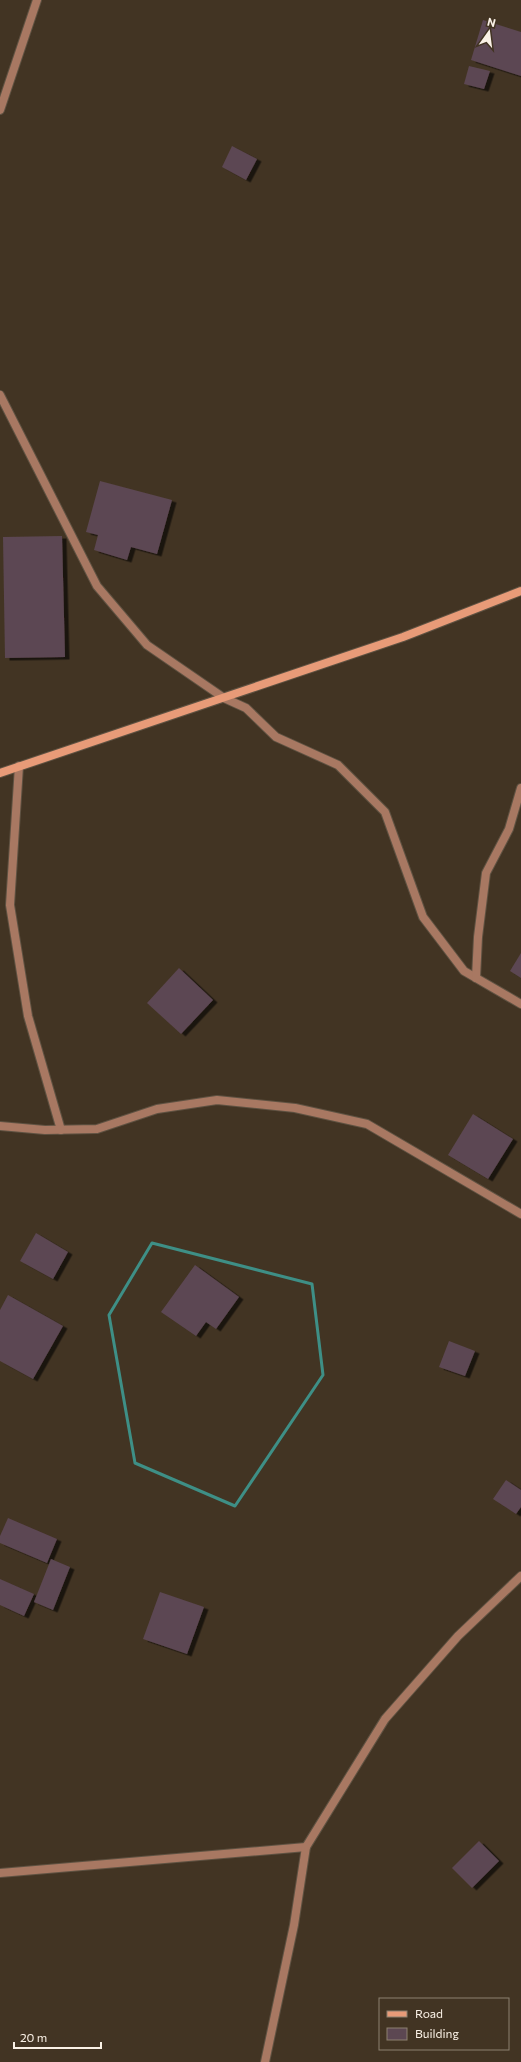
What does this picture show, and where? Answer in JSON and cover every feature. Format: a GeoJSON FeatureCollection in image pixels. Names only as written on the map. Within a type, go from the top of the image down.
{"type":"FeatureCollection","features":[{"type":"Feature","properties":{"kind":"street"},"geometry":{"type":"LineString","coordinates":[[0,110],[37,0]]}},
{"type":"Feature","properties":{"kind":"street"},"geometry":{"type":"LineString","coordinates":[[0,395],[97,586],[147,645],[224,698],[246,708],[276,737],[338,765],[385,812],[423,917],[464,971],[521,1004]]}},
{"type":"Feature","properties":{"kind":"street"},"geometry":{"type":"LineString","coordinates":[[0,773],[403,637],[521,591]]}},
{"type":"Feature","properties":{"kind":"street"},"geometry":{"type":"LineString","coordinates":[[19,766],[10,905],[28,1016],[61,1130]]}},
{"type":"Feature","properties":{"kind":"street"},"geometry":{"type":"LineString","coordinates":[[476,978],[478,937],[486,873],[509,829],[521,788]]}},
{"type":"Feature","properties":{"kind":"street"},"geometry":{"type":"LineString","coordinates":[[0,1126],[61,1130],[97,1129],[157,1109],[217,1100],[295,1108],[367,1124],[521,1214]]}},
{"type":"Feature","properties":{"kind":"street"},"geometry":{"type":"LineString","coordinates":[[265,2062],[294,1924],[306,1847],[385,1719],[458,1636],[521,1576]]}},
{"type":"Feature","properties":{"kind":"street"},"geometry":{"type":"LineString","coordinates":[[0,1873],[306,1847]]}},
{"type":"Feature","properties":{"kind":"highlighted area"},"geometry":{"type":"Polygon","coordinates":[[[152,1243],[312,1284],[323,1375],[235,1506],[135,1463],[109,1315],[152,1243]]]}},
{"type":"Feature","properties":{"kind":"building"},"geometry":{"type":"Polygon","coordinates":[[[483,20],[521,32],[521,76],[471,60],[483,20]]]}},
{"type":"Feature","properties":{"kind":"building"},"geometry":{"type":"Polygon","coordinates":[[[469,66],[490,71],[484,89],[464,84],[469,66]]]}},
{"type":"Feature","properties":{"kind":"building"},"geometry":{"type":"Polygon","coordinates":[[[232,146],[257,159],[246,180],[222,167],[232,146]]]}},
{"type":"Feature","properties":{"kind":"building"},"geometry":{"type":"Polygon","coordinates":[[[100,481],[172,500],[157,554],[131,547],[127,560],[94,550],[98,535],[86,532],[100,481]]]}},
{"type":"Feature","properties":{"kind":"building"},"geometry":{"type":"Polygon","coordinates":[[[62,536],[65,657],[5,658],[3,537],[62,536]]]}},
{"type":"Feature","properties":{"kind":"building"},"geometry":{"type":"Polygon","coordinates":[[[521,953],[521,978],[510,971],[521,953]]]}},
{"type":"Feature","properties":{"kind":"building"},"geometry":{"type":"Polygon","coordinates":[[[179,968],[213,1000],[181,1034],[147,1003],[179,968]]]}},
{"type":"Feature","properties":{"kind":"building"},"geometry":{"type":"Polygon","coordinates":[[[473,1114],[513,1139],[488,1179],[448,1155],[473,1114]]]}},
{"type":"Feature","properties":{"kind":"building"},"geometry":{"type":"Polygon","coordinates":[[[36,1233],[68,1252],[53,1279],[20,1261],[36,1233]]]}},
{"type":"Feature","properties":{"kind":"building"},"geometry":{"type":"Polygon","coordinates":[[[195,1265],[239,1297],[216,1329],[206,1322],[196,1336],[161,1312],[195,1265]]]}},
{"type":"Feature","properties":{"kind":"building"},"geometry":{"type":"Polygon","coordinates":[[[8,1295],[63,1326],[33,1379],[0,1361],[0,1310],[8,1295]]]}},
{"type":"Feature","properties":{"kind":"building"},"geometry":{"type":"Polygon","coordinates":[[[449,1341],[475,1351],[465,1376],[439,1367],[449,1341]]]}},
{"type":"Feature","properties":{"kind":"building"},"geometry":{"type":"Polygon","coordinates":[[[506,1480],[521,1490],[521,1507],[516,1514],[493,1499],[506,1480]]]}},
{"type":"Feature","properties":{"kind":"building"},"geometry":{"type":"Polygon","coordinates":[[[8,1518],[57,1539],[47,1563],[0,1543],[0,1536],[8,1518]]]}},
{"type":"Feature","properties":{"kind":"building"},"geometry":{"type":"Polygon","coordinates":[[[51,1559],[70,1567],[53,1610],[34,1602],[51,1559]]]}},
{"type":"Feature","properties":{"kind":"building"},"geometry":{"type":"Polygon","coordinates":[[[0,1579],[34,1594],[24,1616],[0,1605],[0,1579]]]}},
{"type":"Feature","properties":{"kind":"building"},"geometry":{"type":"Polygon","coordinates":[[[160,1592],[204,1607],[187,1654],[143,1639],[160,1592]]]}},
{"type":"Feature","properties":{"kind":"building"},"geometry":{"type":"Polygon","coordinates":[[[479,1841],[499,1861],[472,1888],[452,1868],[479,1841]]]}}]}
